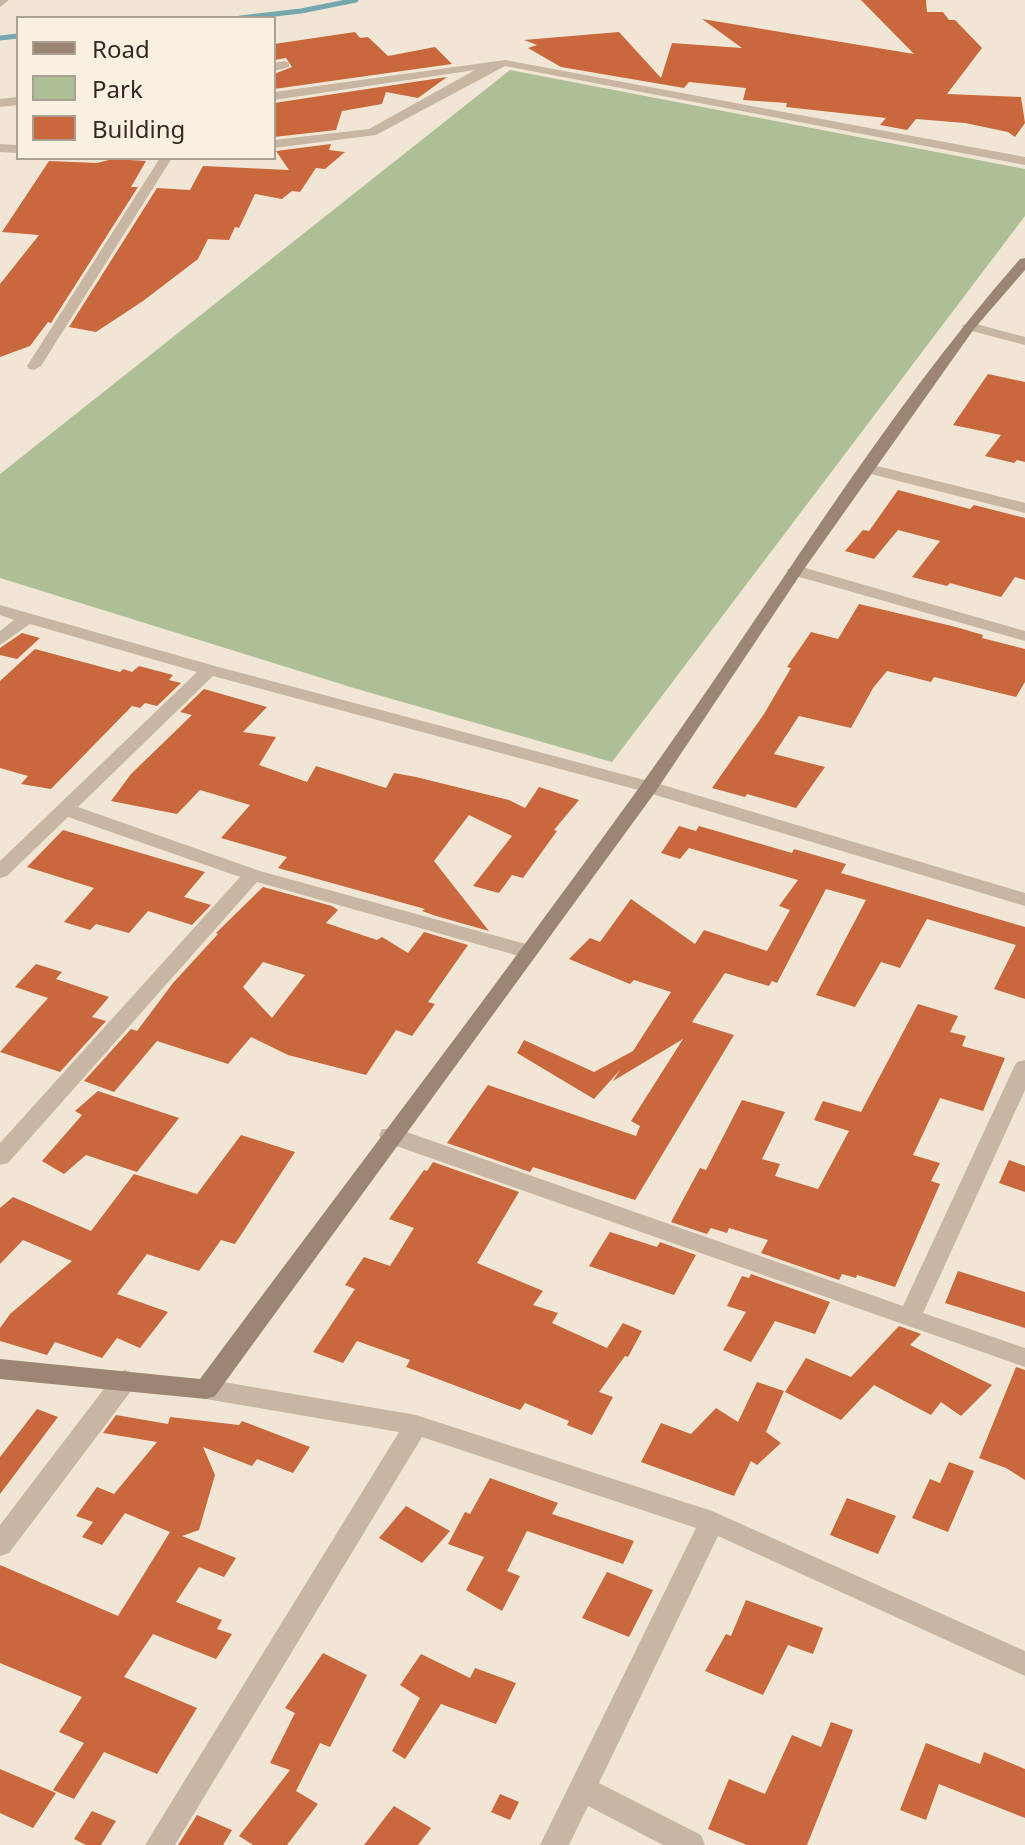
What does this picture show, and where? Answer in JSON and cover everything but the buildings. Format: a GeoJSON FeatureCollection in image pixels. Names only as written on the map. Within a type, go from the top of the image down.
{"type":"FeatureCollection","features":[{"type":"Feature","properties":{"kind":"street"},"geometry":{"type":"LineString","coordinates":[[276,96],[505,63],[1025,161]]}},
{"type":"Feature","properties":{"kind":"street"},"geometry":{"type":"LineString","coordinates":[[276,144],[372,132],[494,65]]}},
{"type":"Feature","properties":{"kind":"street"},"geometry":{"type":"LineString","coordinates":[[34,366],[165,160]]}},
{"type":"Feature","properties":{"kind":"street"},"geometry":{"type":"LineString","coordinates":[[206,1389],[649,787],[795,570],[969,326],[1025,262]]}},
{"type":"Feature","properties":{"kind":"street"},"geometry":{"type":"LineString","coordinates":[[969,326],[1025,341]]}},
{"type":"Feature","properties":{"kind":"street"},"geometry":{"type":"LineString","coordinates":[[869,469],[1025,508]]}},
{"type":"Feature","properties":{"kind":"street"},"geometry":{"type":"LineString","coordinates":[[795,570],[1025,636]]}},
{"type":"Feature","properties":{"kind":"street"},"geometry":{"type":"LineString","coordinates":[[0,610],[209,670],[649,787],[1025,900]]}},
{"type":"Feature","properties":{"kind":"street"},"geometry":{"type":"LineString","coordinates":[[0,640],[28,617]]}},
{"type":"Feature","properties":{"kind":"street"},"geometry":{"type":"LineString","coordinates":[[0,872],[209,670]]}},
{"type":"Feature","properties":{"kind":"street"},"geometry":{"type":"LineString","coordinates":[[64,809],[253,875],[526,951]]}},
{"type":"Feature","properties":{"kind":"street"},"geometry":{"type":"LineString","coordinates":[[0,1157],[253,875]]}},
{"type":"Feature","properties":{"kind":"street"},"geometry":{"type":"LineString","coordinates":[[910,1316],[1025,1067]]}},
{"type":"Feature","properties":{"kind":"street"},"geometry":{"type":"LineString","coordinates":[[390,1135],[1025,1358]]}},
{"type":"Feature","properties":{"kind":"street"},"geometry":{"type":"LineString","coordinates":[[0,1369],[206,1389],[416,1425],[712,1522],[1025,1664]]}},
{"type":"Feature","properties":{"kind":"street"},"geometry":{"type":"LineString","coordinates":[[0,1545],[125,1380]]}},
{"type":"Feature","properties":{"kind":"street"},"geometry":{"type":"LineString","coordinates":[[159,1845],[416,1425]]}},
{"type":"Feature","properties":{"kind":"street"},"geometry":{"type":"LineString","coordinates":[[554,1845],[712,1522]]}},
{"type":"Feature","properties":{"kind":"street"},"geometry":{"type":"LineString","coordinates":[[583,1789],[691,1845]]}},
{"type":"Feature","properties":{"kind":"green space"},"geometry":{"type":"Polygon","coordinates":[[[510,70],[1025,169],[1025,216],[612,762],[357,689],[0,578],[0,474],[510,70]]]}},
{"type":"Feature","properties":{"kind":"waterway"},"geometry":{"type":"LineString","coordinates":[[257,16],[356,0]]}},
{"type":"Feature","properties":{"kind":"waterway"},"geometry":{"type":"LineString","coordinates":[[0,38],[16,36]]}}]}
